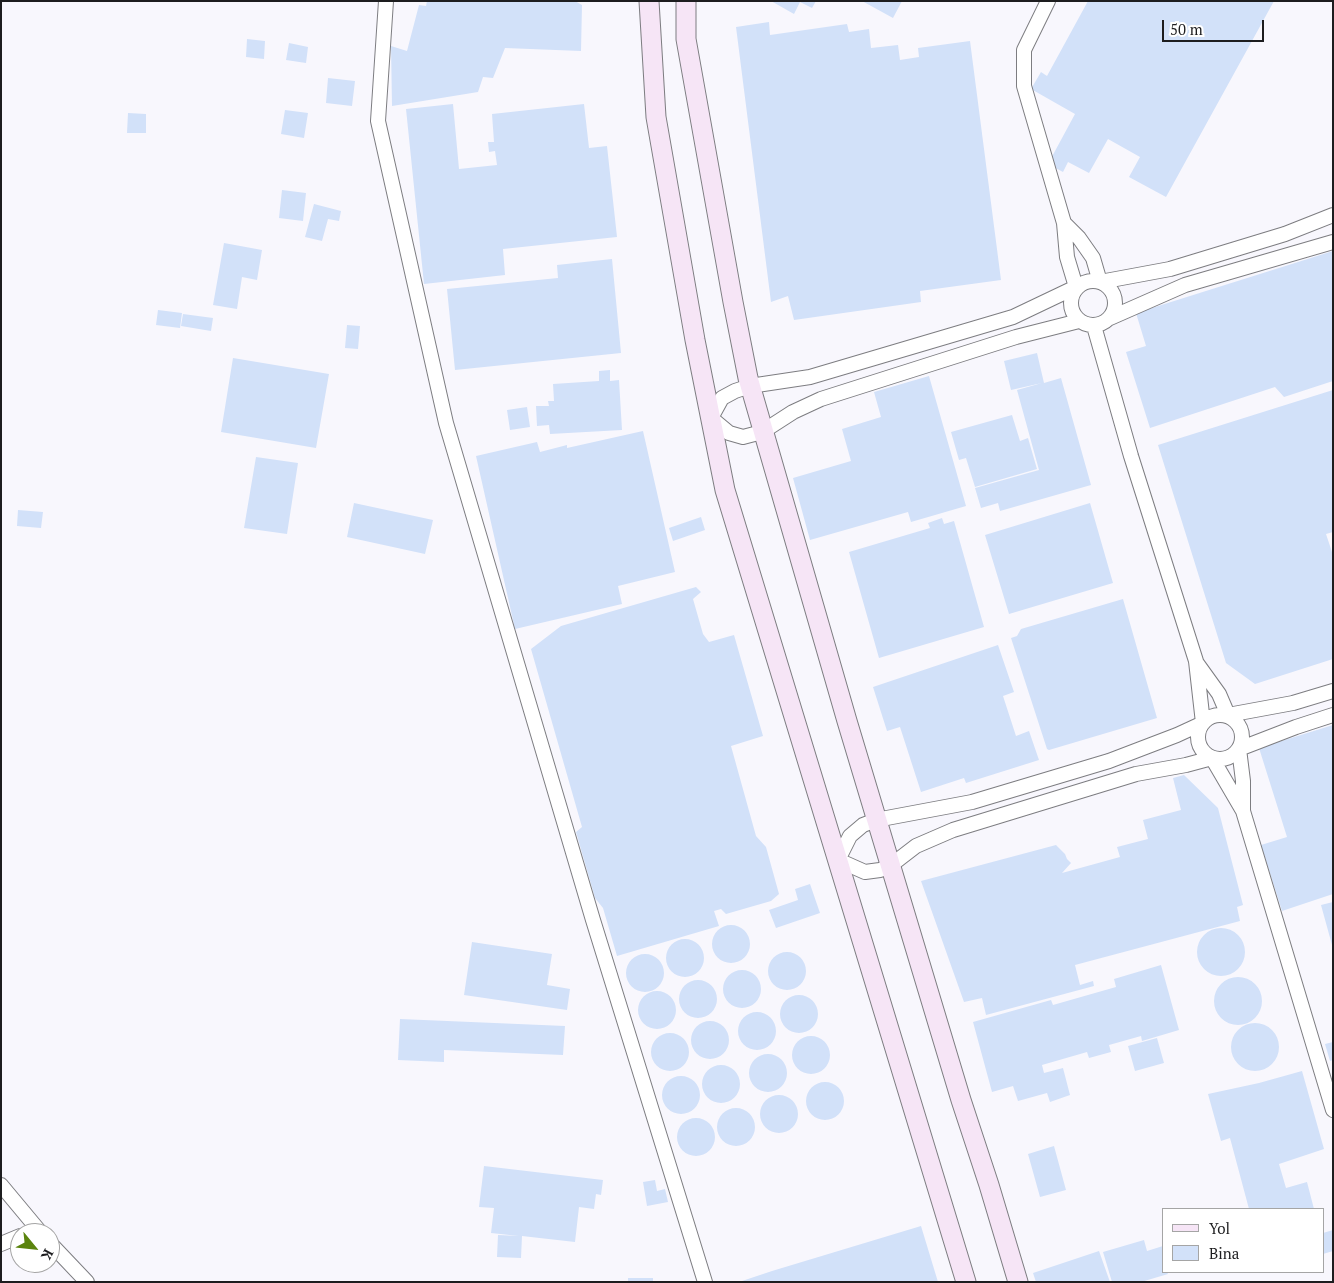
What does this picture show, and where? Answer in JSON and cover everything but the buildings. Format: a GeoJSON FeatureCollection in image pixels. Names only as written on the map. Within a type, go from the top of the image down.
{"type":"FeatureCollection","features":[{"type":"Feature","properties":{"kind":"street"},"geometry":{"type":"LineString","coordinates":[[386,1],[378,121],[446,422],[590,911],[705,1282]]}},
{"type":"Feature","properties":{"kind":"street"},"geometry":{"type":"LineString","coordinates":[[649,1],[656,117],[695,340],[725,490],[966,1282]]}},
{"type":"Feature","properties":{"kind":"street"},"geometry":{"type":"LineString","coordinates":[[686,1],[686,39],[750,386],[876,820],[1018,1282]]}},
{"type":"Feature","properties":{"kind":"street"},"geometry":{"type":"LineString","coordinates":[[1048,1],[1024,50],[1024,86],[1064,223],[1067,257],[1076,287],[1071,296],[1070,304],[1074,316],[1079,321],[1086,325],[1094,326],[1104,323],[1110,318],[1185,285],[1333,242]]}},
{"type":"Feature","properties":{"kind":"street"},"geometry":{"type":"LineString","coordinates":[[1100,282],[1170,269],[1285,234],[1333,215]]}},
{"type":"Feature","properties":{"kind":"street"},"geometry":{"type":"LineString","coordinates":[[1064,223],[1080,238],[1093,258],[1100,282]]}},
{"type":"Feature","properties":{"kind":"street"},"geometry":{"type":"LineString","coordinates":[[1285,234],[1291,254]]}},
{"type":"Feature","properties":{"kind":"street"},"geometry":{"type":"LineString","coordinates":[[711,418],[722,398],[735,391],[750,386],[810,377],[1013,317],[1083,282],[1092,280],[1107,286],[1114,297],[1114,311],[1110,318]]}},
{"type":"Feature","properties":{"kind":"street"},"geometry":{"type":"LineString","coordinates":[[711,418],[729,433],[743,436],[762,432],[793,412],[821,399],[1016,337],[1079,321]]}},
{"type":"Feature","properties":{"kind":"street"},"geometry":{"type":"LineString","coordinates":[[1094,326],[1131,456],[1196,661],[1203,723]]}},
{"type":"Feature","properties":{"kind":"street"},"geometry":{"type":"LineString","coordinates":[[1196,661],[1219,694],[1228,715],[1239,723],[1242,730],[1243,738],[1239,749],[1243,781],[1243,811]]}},
{"type":"Feature","properties":{"kind":"street"},"geometry":{"type":"LineString","coordinates":[[1333,691],[1293,703],[1228,715],[1215,715],[1203,723],[1200,728],[1198,741],[1201,748],[1212,758],[1243,811],[1333,1110]]}},
{"type":"Feature","properties":{"kind":"street"},"geometry":{"type":"LineString","coordinates":[[838,860],[865,872],[880,870],[890,866],[916,846],[953,830],[1136,774],[1212,758],[1223,759],[1230,757],[1239,749],[1333,715]]}},
{"type":"Feature","properties":{"kind":"street"},"geometry":{"type":"LineString","coordinates":[[838,860],[850,836],[863,825],[876,820],[972,802],[1108,761],[1203,723]]}},
{"type":"Feature","properties":{"kind":"street"},"geometry":{"type":"LineString","coordinates":[[1,1185],[28,1223]]}},
{"type":"Feature","properties":{"kind":"street"},"geometry":{"type":"LineString","coordinates":[[60,1254],[87,1282]]}}]}
